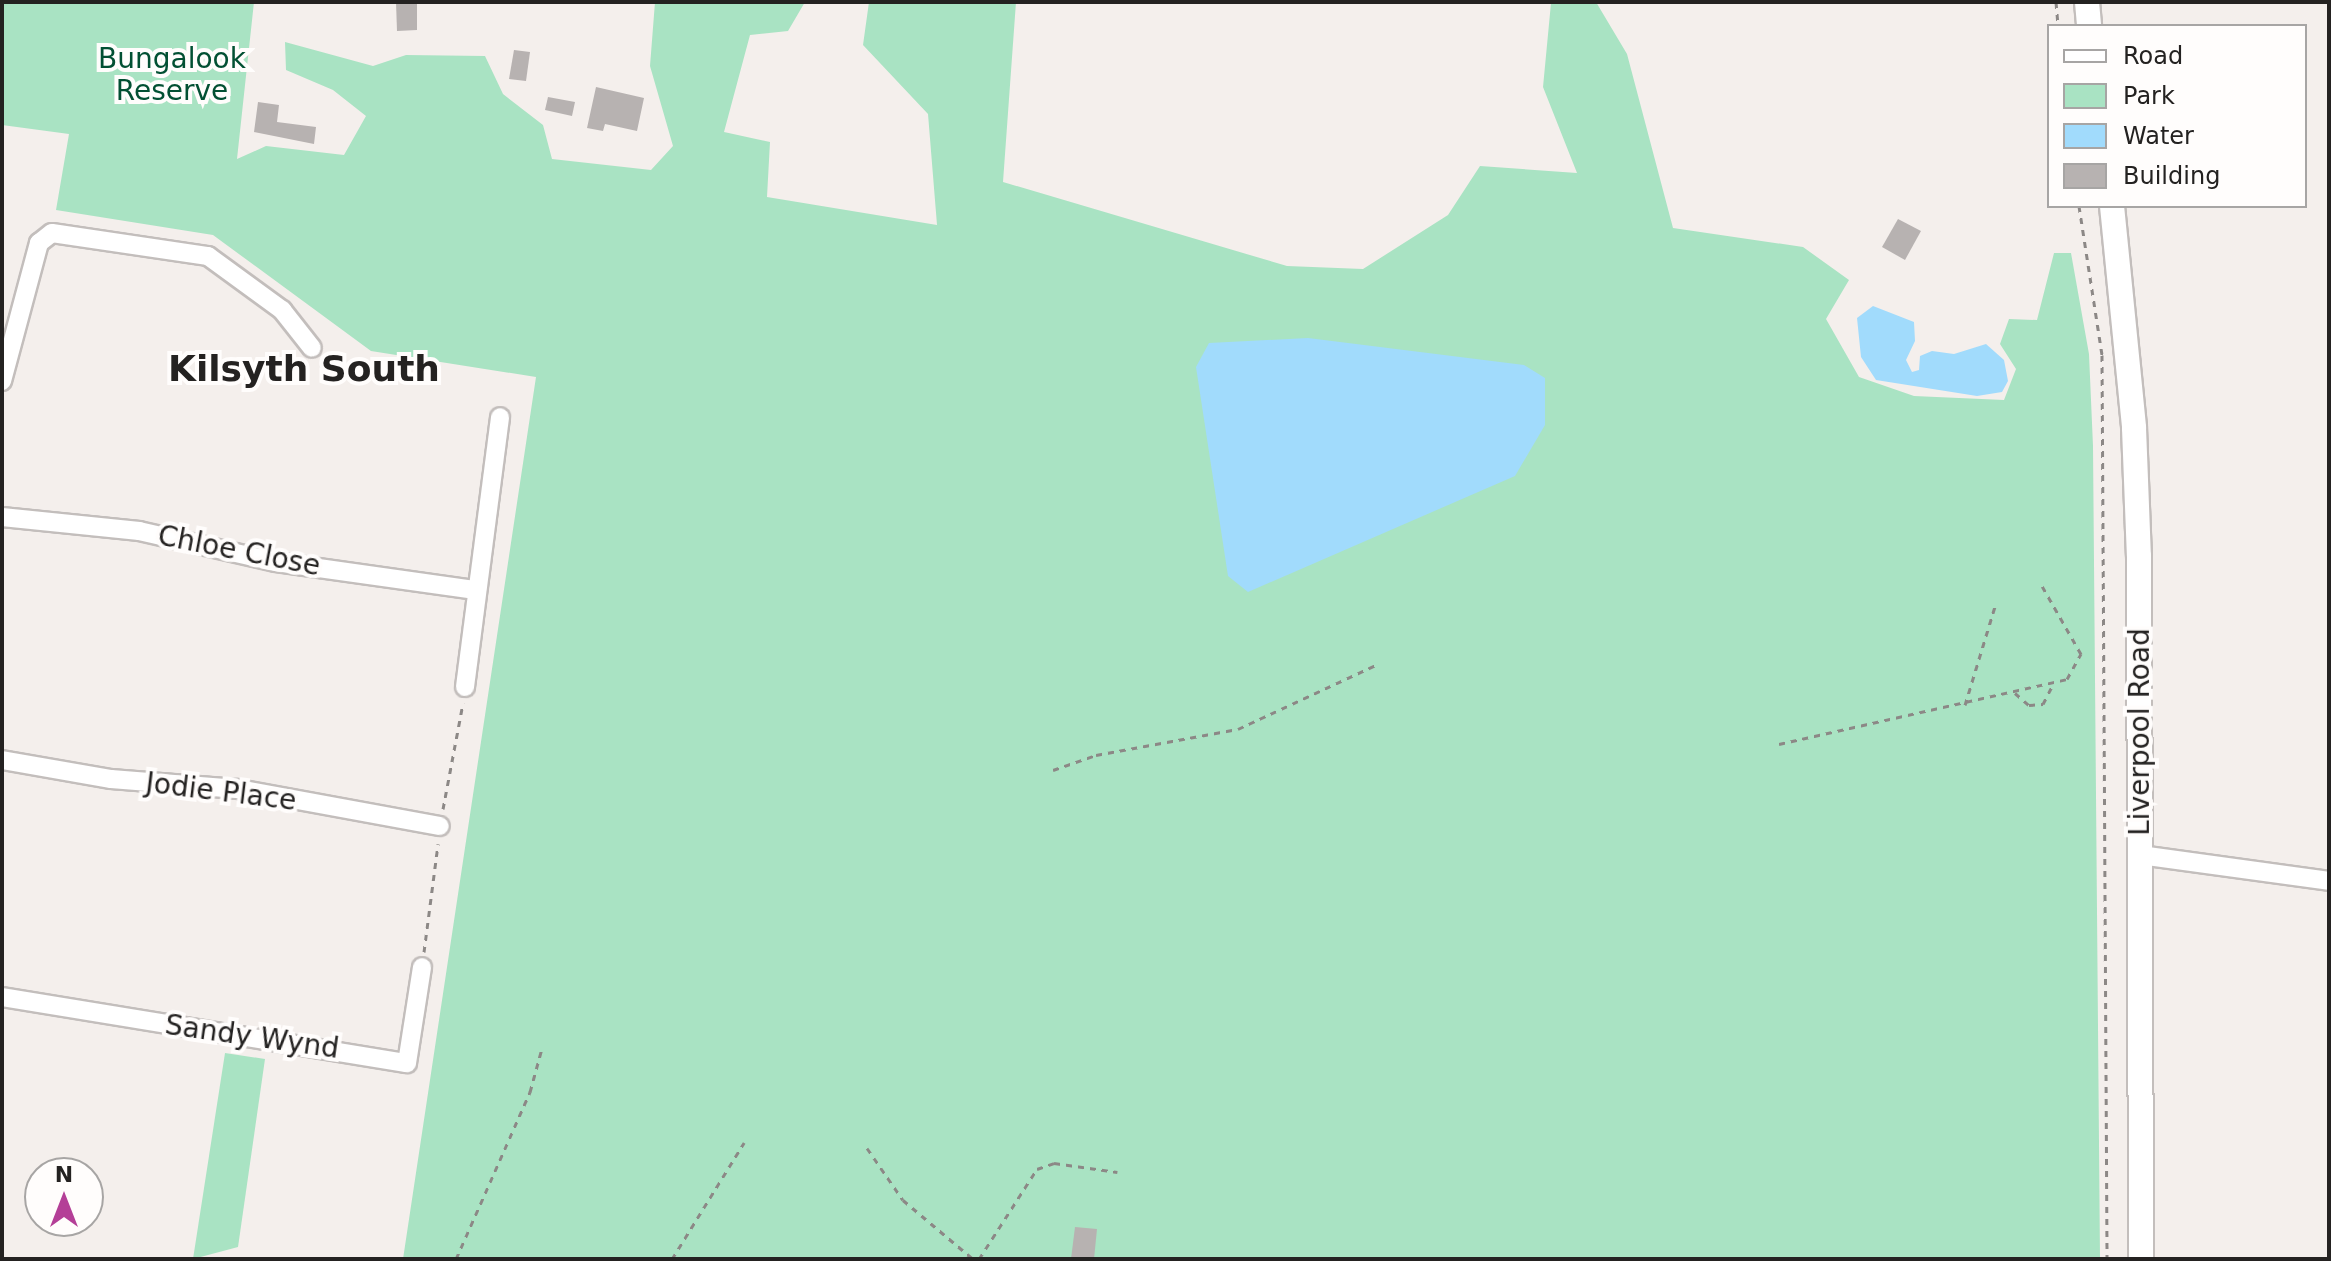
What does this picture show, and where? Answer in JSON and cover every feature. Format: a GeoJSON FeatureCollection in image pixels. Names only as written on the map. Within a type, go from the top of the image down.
{"type":"FeatureCollection","features":[{"type":"Feature","properties":{"kind":"main road"},"geometry":{"type":"LineString","coordinates":[[2087,2],[2089,24]]}},
{"type":"Feature","properties":{"kind":"main road","name":"Liverpool Road"},"geometry":{"type":"LineString","coordinates":[[2112,208],[2136,456],[2141,1259]]}},
{"type":"Feature","properties":{"kind":"street"},"geometry":{"type":"LineString","coordinates":[[2,381],[39,243],[52,233],[208,256],[282,310],[312,348]]}},
{"type":"Feature","properties":{"kind":"street"},"geometry":{"type":"LineString","coordinates":[[465,687],[474,590],[500,417]]}},
{"type":"Feature","properties":{"kind":"street","name":"Chloe Close"},"geometry":{"type":"LineString","coordinates":[[2,517],[139,531],[276,562],[474,590]]}},
{"type":"Feature","properties":{"kind":"street","name":"Jodie Place"},"geometry":{"type":"LineString","coordinates":[[2,760],[111,779],[238,789],[440,826]]}},
{"type":"Feature","properties":{"kind":"street"},"geometry":{"type":"LineString","coordinates":[[2140,855],[2329,881]]}},
{"type":"Feature","properties":{"kind":"street","name":"Sandy Wynd"},"geometry":{"type":"LineString","coordinates":[[2,997],[407,1063],[422,967]]}},
{"type":"Feature","properties":{"kind":"path"},"geometry":{"type":"LineString","coordinates":[[2056,2],[2058,24]]}},
{"type":"Feature","properties":{"kind":"path"},"geometry":{"type":"LineString","coordinates":[[2079,208],[2102,355],[2107,1259]]}},
{"type":"Feature","properties":{"kind":"path"},"geometry":{"type":"LineString","coordinates":[[1779,744],[1964,706],[2053,684],[2077,671],[2081,654],[2042,586]]}},
{"type":"Feature","properties":{"kind":"path"},"geometry":{"type":"LineString","coordinates":[[1964,706],[1995,606]]}},
{"type":"Feature","properties":{"kind":"path"},"geometry":{"type":"LineString","coordinates":[[1053,770],[1096,755],[1238,729],[1378,664]]}},
{"type":"Feature","properties":{"kind":"path"},"geometry":{"type":"LineString","coordinates":[[2015,693],[2029,705],[2043,704],[2053,684]]}},
{"type":"Feature","properties":{"kind":"path"},"geometry":{"type":"LineString","coordinates":[[456,1259],[530,1092],[542,1048]]}},
{"type":"Feature","properties":{"kind":"path"},"geometry":{"type":"LineString","coordinates":[[672,1259],[744,1143]]}},
{"type":"Feature","properties":{"kind":"path"},"geometry":{"type":"LineString","coordinates":[[867,1148],[903,1200],[973,1259]]}},
{"type":"Feature","properties":{"kind":"path"},"geometry":{"type":"LineString","coordinates":[[979,1259],[1037,1169],[1054,1163],[1117,1172]]}},
{"type":"Feature","properties":{"kind":"green space","name":"Bungalook Reserve"},"geometry":{"type":"Polygon","coordinates":[[[2,2],[254,2],[237,159],[266,146],[344,155],[366,116],[333,90],[286,70],[285,42],[373,66],[406,55],[485,56],[503,94],[543,125],[552,159],[651,170],[673,146],[650,66],[655,2],[805,2],[788,31],[750,35],[724,132],[770,142],[767,197],[937,225],[928,114],[863,45],[869,2],[1016,2],[1003,182],[1287,266],[1363,269],[1448,215],[1480,166],[1577,173],[1543,87],[1551,3],[1596,2],[1627,54],[1673,228],[1803,247],[1849,280],[1826,319],[1859,377],[1914,396],[2004,400],[2016,369],[2000,344],[2009,319],[2037,320],[2054,253],[2071,253],[2089,354],[2093,446],[2100,1259],[403,1259],[536,377],[371,351],[213,235],[56,210],[69,134],[2,125],[2,2]]]}},
{"type":"Feature","properties":{"kind":"green space"},"geometry":{"type":"Polygon","coordinates":[[[225,1053],[265,1059],[238,1247],[193,1259],[225,1053]]]}},
{"type":"Feature","properties":{"kind":"water"},"geometry":{"type":"Polygon","coordinates":[[[1873,306],[1914,322],[1915,341],[1906,360],[1912,372],[1919,370],[1920,356],[1932,351],[1954,354],[1986,344],[2004,360],[2008,381],[2002,392],[1977,396],[1876,380],[1861,357],[1857,318],[1873,306]]]}},
{"type":"Feature","properties":{"kind":"water"},"geometry":{"type":"Polygon","coordinates":[[[1308,338],[1524,365],[1545,378],[1545,425],[1515,476],[1248,592],[1228,576],[1196,367],[1209,343],[1308,338]]]}},
{"type":"Feature","properties":{"kind":"building"},"geometry":{"type":"Polygon","coordinates":[[[396,2],[417,2],[417,30],[397,31],[396,2]]]}},
{"type":"Feature","properties":{"kind":"building"},"geometry":{"type":"Polygon","coordinates":[[[514,50],[530,52],[526,81],[509,79],[514,50]]]}},
{"type":"Feature","properties":{"kind":"building"},"geometry":{"type":"Polygon","coordinates":[[[596,87],[644,98],[637,131],[605,124],[603,131],[587,128],[596,87]]]}},
{"type":"Feature","properties":{"kind":"building"},"geometry":{"type":"Polygon","coordinates":[[[548,97],[575,102],[572,116],[545,110],[548,97]]]}},
{"type":"Feature","properties":{"kind":"building"},"geometry":{"type":"Polygon","coordinates":[[[258,102],[279,105],[277,122],[316,127],[314,144],[254,132],[258,102]]]}},
{"type":"Feature","properties":{"kind":"building"},"geometry":{"type":"Polygon","coordinates":[[[1898,219],[1921,231],[1905,260],[1882,247],[1898,219]]]}},
{"type":"Feature","properties":{"kind":"building"},"geometry":{"type":"Polygon","coordinates":[[[1075,1227],[1097,1229],[1094,1259],[1071,1259],[1075,1227]]]}},
{"type":"Feature","properties":{"kind":"district","name":"Kilsyth South"},"geometry":{"type":"Point","coordinates":[304,369]}}]}
